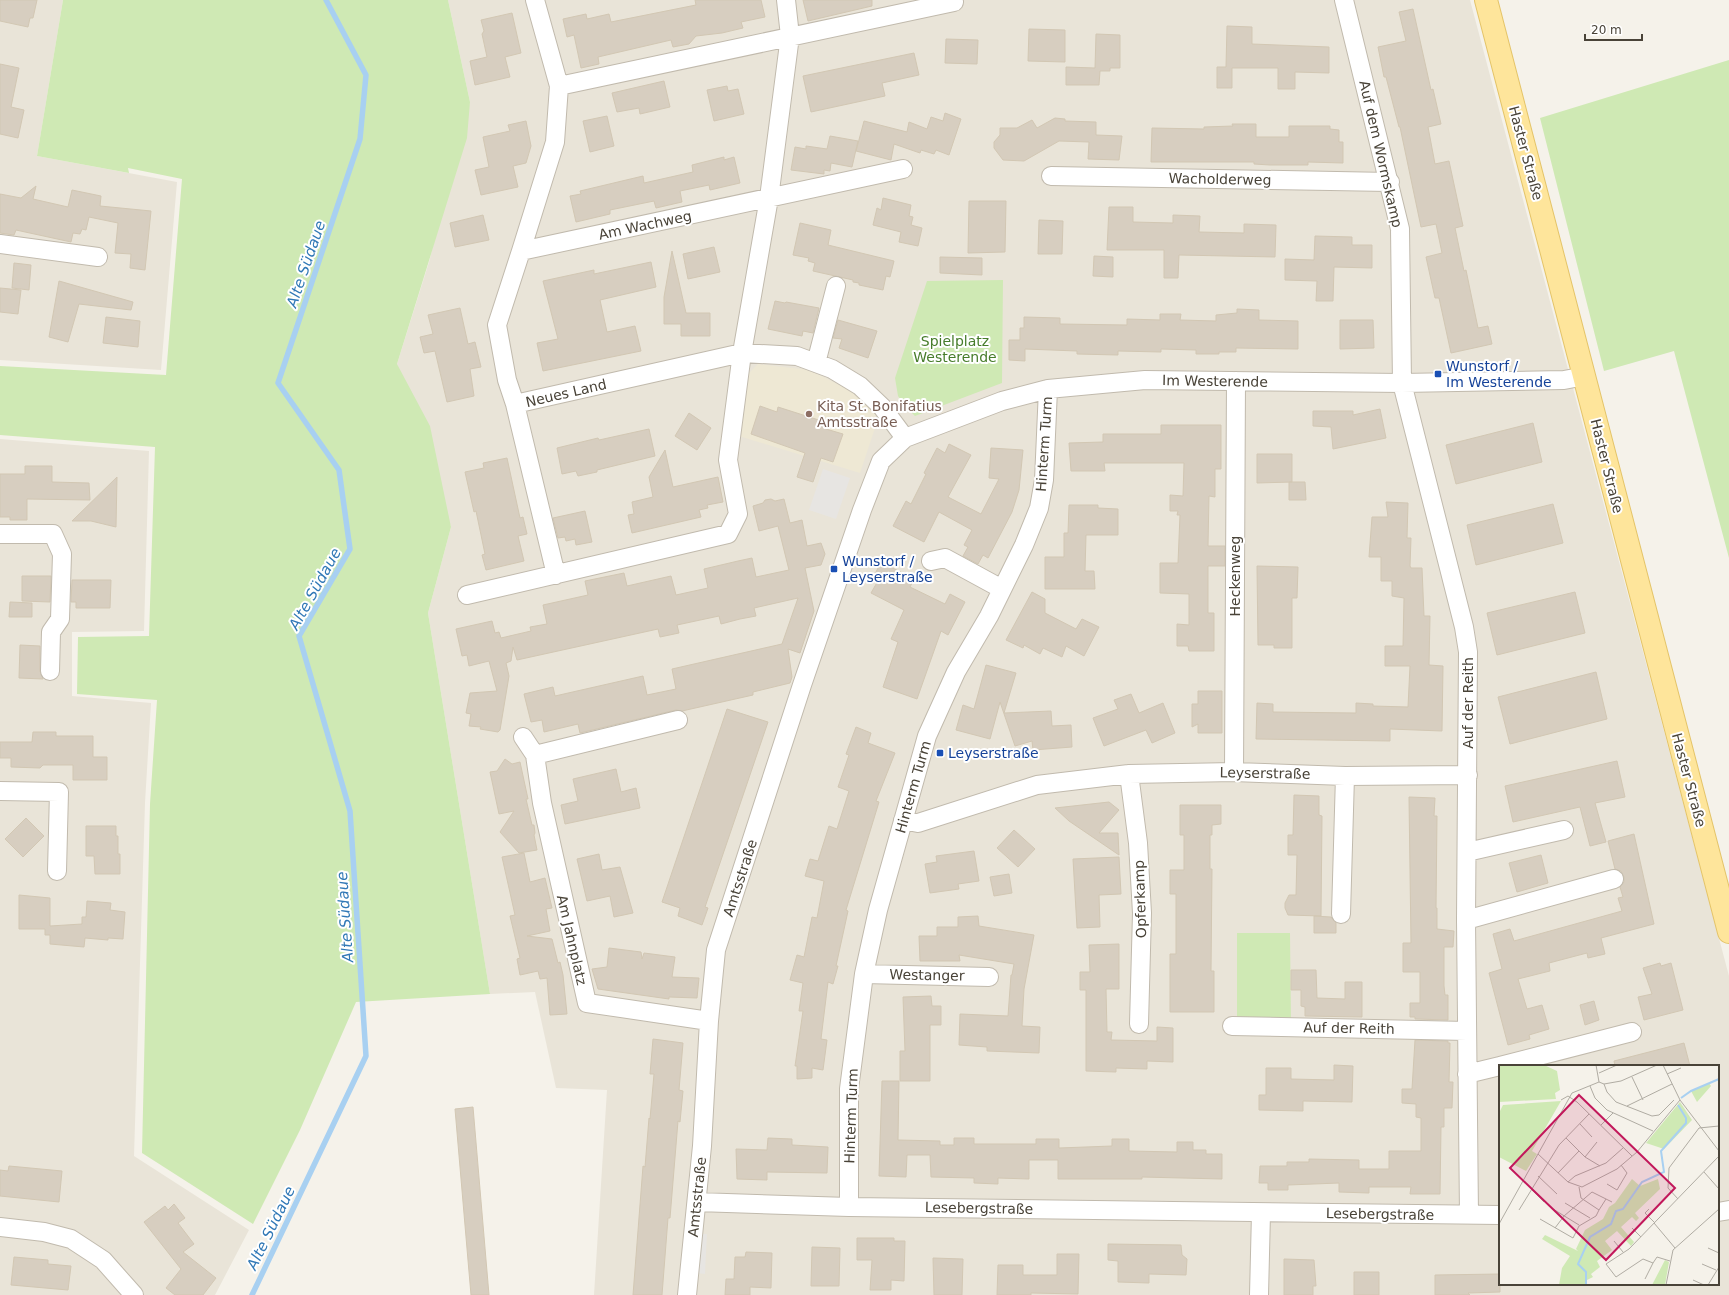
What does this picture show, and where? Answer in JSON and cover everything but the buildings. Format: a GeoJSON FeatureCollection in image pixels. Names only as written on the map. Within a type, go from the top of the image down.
{"type":"FeatureCollection","features":[{"type":"Feature","properties":{"kind":"main road","name":"Haster Straße"},"geometry":{"type":"LineString","coordinates":[[1486,0],[1729,932]]}},
{"type":"Feature","properties":{"kind":"street"},"geometry":{"type":"LineString","coordinates":[[515,404],[507,380],[497,325],[522,251],[555,142],[559,86],[536,0]]}},
{"type":"Feature","properties":{"kind":"street"},"geometry":{"type":"LineString","coordinates":[[467,595],[728,534],[738,514],[728,460],[742,353],[769,198],[790,36],[786,0]]}},
{"type":"Feature","properties":{"kind":"street","name":"Auf dem Wormskamp"},"geometry":{"type":"LineString","coordinates":[[1344,0],[1390,182],[1400,229],[1402,383]]}},
{"type":"Feature","properties":{"kind":"street"},"geometry":{"type":"LineString","coordinates":[[559,86],[954,2]]}},
{"type":"Feature","properties":{"kind":"street","name":"Am Wachweg"},"geometry":{"type":"LineString","coordinates":[[522,251],[902,169]]}},
{"type":"Feature","properties":{"kind":"street","name":"Wacholderweg"},"geometry":{"type":"LineString","coordinates":[[1050,176],[1390,182]]}},
{"type":"Feature","properties":{"kind":"street"},"geometry":{"type":"LineString","coordinates":[[0,244],[98,257]]}},
{"type":"Feature","properties":{"kind":"street"},"geometry":{"type":"LineString","coordinates":[[816,363],[836,286]]}},
{"type":"Feature","properties":{"kind":"street","name":"Neues Land"},"geometry":{"type":"LineString","coordinates":[[556,575],[515,404],[742,353],[797,356],[832,369],[860,386],[882,407],[905,438]]}},
{"type":"Feature","properties":{"kind":"street","name":"Im Westerende"},"geometry":{"type":"LineString","coordinates":[[874,478],[881,461],[905,438],[1002,400],[1048,389],[1145,380],[1402,383],[1564,380],[1585,376]]}},
{"type":"Feature","properties":{"kind":"street","name":"Heckenweg"},"geometry":{"type":"LineString","coordinates":[[1234,772],[1236,381]]}},
{"type":"Feature","properties":{"kind":"street","name":"Auf der Reith"},"geometry":{"type":"LineString","coordinates":[[1402,383],[1464,627],[1468,652],[1466,920],[1469,1215]]}},
{"type":"Feature","properties":{"kind":"street","name":"Hinterm Turm"},"geometry":{"type":"LineString","coordinates":[[849,1207],[849,1089],[864,974],[878,910],[927,736],[956,672],[989,616],[1024,545],[1039,508],[1044,480],[1048,389]]}},
{"type":"Feature","properties":{"kind":"street","name":"Amtsstraße"},"geometry":{"type":"LineString","coordinates":[[687,1295],[702,1146],[709,1021],[716,950],[802,684],[874,478]]}},
{"type":"Feature","properties":{"kind":"street"},"geometry":{"type":"LineString","coordinates":[[0,534],[53,534],[62,554],[60,619],[50,632],[50,671]]}},
{"type":"Feature","properties":{"kind":"street"},"geometry":{"type":"LineString","coordinates":[[931,561],[945,558],[1002,589]]}},
{"type":"Feature","properties":{"kind":"street"},"geometry":{"type":"LineString","coordinates":[[535,755],[678,720]]}},
{"type":"Feature","properties":{"kind":"street","name":"Am Jahnplatz"},"geometry":{"type":"LineString","coordinates":[[523,737],[535,755],[542,803],[587,1003],[709,1021]]}},
{"type":"Feature","properties":{"kind":"street","name":"Leyserstraße"},"geometry":{"type":"LineString","coordinates":[[903,820],[918,823],[1037,785],[1129,774],[1234,772],[1345,776],[1468,775]]}},
{"type":"Feature","properties":{"kind":"street","name":"Opferkamp"},"geometry":{"type":"LineString","coordinates":[[1129,774],[1138,843],[1142,913],[1139,1024]]}},
{"type":"Feature","properties":{"kind":"street"},"geometry":{"type":"LineString","coordinates":[[1341,914],[1345,776]]}},
{"type":"Feature","properties":{"kind":"street"},"geometry":{"type":"LineString","coordinates":[[0,791],[59,792],[58,871]]}},
{"type":"Feature","properties":{"kind":"street"},"geometry":{"type":"LineString","coordinates":[[1467,852],[1564,830]]}},
{"type":"Feature","properties":{"kind":"street"},"geometry":{"type":"LineString","coordinates":[[1466,920],[1614,879]]}},
{"type":"Feature","properties":{"kind":"street","name":"Westanger"},"geometry":{"type":"LineString","coordinates":[[864,974],[989,977]]}},
{"type":"Feature","properties":{"kind":"street","name":"Auf der Reith"},"geometry":{"type":"LineString","coordinates":[[1232,1026],[1467,1031]]}},
{"type":"Feature","properties":{"kind":"street"},"geometry":{"type":"LineString","coordinates":[[1504,1065],[1632,1032]]}},
{"type":"Feature","properties":{"kind":"street"},"geometry":{"type":"LineString","coordinates":[[1467,1074],[1499,1066]]}},
{"type":"Feature","properties":{"kind":"street","name":"Lesebergstraße"},"geometry":{"type":"LineString","coordinates":[[697,1202],[849,1207],[1499,1215]]}},
{"type":"Feature","properties":{"kind":"street"},"geometry":{"type":"LineString","coordinates":[[1719,1212],[1729,1210]]}},
{"type":"Feature","properties":{"kind":"street"},"geometry":{"type":"LineString","coordinates":[[1259,1295],[1260,1213]]}},
{"type":"Feature","properties":{"kind":"street"},"geometry":{"type":"LineString","coordinates":[[0,1227],[44,1232],[71,1238],[103,1260],[134,1295]]}},
{"type":"Feature","properties":{"kind":"shaded area"},"geometry":{"type":"Polygon","coordinates":[[[0,0],[63,0],[37,156],[177,182],[161,370],[0,360],[0,0]]]}},
{"type":"Feature","properties":{"kind":"shaded area"},"geometry":{"type":"Polygon","coordinates":[[[448,0],[1470,0],[1729,976],[1729,1295],[594,1295],[607,1090],[556,1088],[535,992],[490,994],[428,613],[451,527],[397,364],[429,262],[470,102],[448,0]]]}},
{"type":"Feature","properties":{"kind":"shaded area","name":"Kita St. Bonifatius Amtsstraße"},"geometry":{"type":"Polygon","coordinates":[[[758,364],[809,370],[854,392],[874,406],[877,422],[860,473],[739,436],[748,374],[758,364]]]}},
{"type":"Feature","properties":{"kind":"shaded area"},"geometry":{"type":"Polygon","coordinates":[[[0,439],[149,451],[144,631],[72,632],[72,696],[151,703],[145,803],[134,1156],[249,1230],[215,1295],[0,1295],[0,439]]]}},
{"type":"Feature","properties":{"kind":"shaded area"},"geometry":{"type":"Polygon","coordinates":[[[823,469],[850,478],[836,519],[809,510],[823,469]]]}},
{"type":"Feature","properties":{"kind":"shaded area"},"geometry":{"type":"Polygon","coordinates":[[[700,1234],[707,1234],[705,1274],[697,1273],[700,1234]]]}},
{"type":"Feature","properties":{"kind":"green space"},"geometry":{"type":"Polygon","coordinates":[[[63,0],[448,0],[470,102],[467,138],[397,364],[430,426],[451,527],[428,613],[490,994],[356,1002],[300,1130],[253,1224],[142,1153],[150,804],[157,700],[77,694],[78,637],[149,636],[155,447],[0,435],[0,366],[166,375],[182,179],[128,168],[129,173],[37,156],[63,0]]]}},
{"type":"Feature","properties":{"kind":"green space"},"geometry":{"type":"Polygon","coordinates":[[[1729,60],[1729,558],[1674,351],[1604,371],[1540,118],[1729,60]]]}},
{"type":"Feature","properties":{"kind":"green space","name":"Spielplatz Westerende"},"geometry":{"type":"Polygon","coordinates":[[[1003,280],[1002,383],[915,416],[898,396],[895,378],[927,281],[1003,280]]]}},
{"type":"Feature","properties":{"kind":"green space"},"geometry":{"type":"Polygon","coordinates":[[[1237,933],[1290,933],[1291,1024],[1237,1022],[1237,933]]]}},
{"type":"Feature","properties":{"kind":"waterway","name":"Alte Südaue"},"geometry":{"type":"LineString","coordinates":[[252,1295],[366,1056],[350,811],[299,636],[350,549],[339,470],[278,383],[360,139],[366,75],[326,0]]}},
{"type":"Feature","properties":{"kind":"place","name":"Wunstorf / Im Westerende"},"geometry":{"type":"Point","coordinates":[1438,374]}},
{"type":"Feature","properties":{"kind":"place","name":"Kita St. Bonifatius Amtsstraße"},"geometry":{"type":"Point","coordinates":[809,414]}},
{"type":"Feature","properties":{"kind":"place","name":"Wunstorf / Leyserstraße"},"geometry":{"type":"Point","coordinates":[834,569]}},
{"type":"Feature","properties":{"kind":"place","name":"Leyserstraße"},"geometry":{"type":"Point","coordinates":[940,753]}}]}
